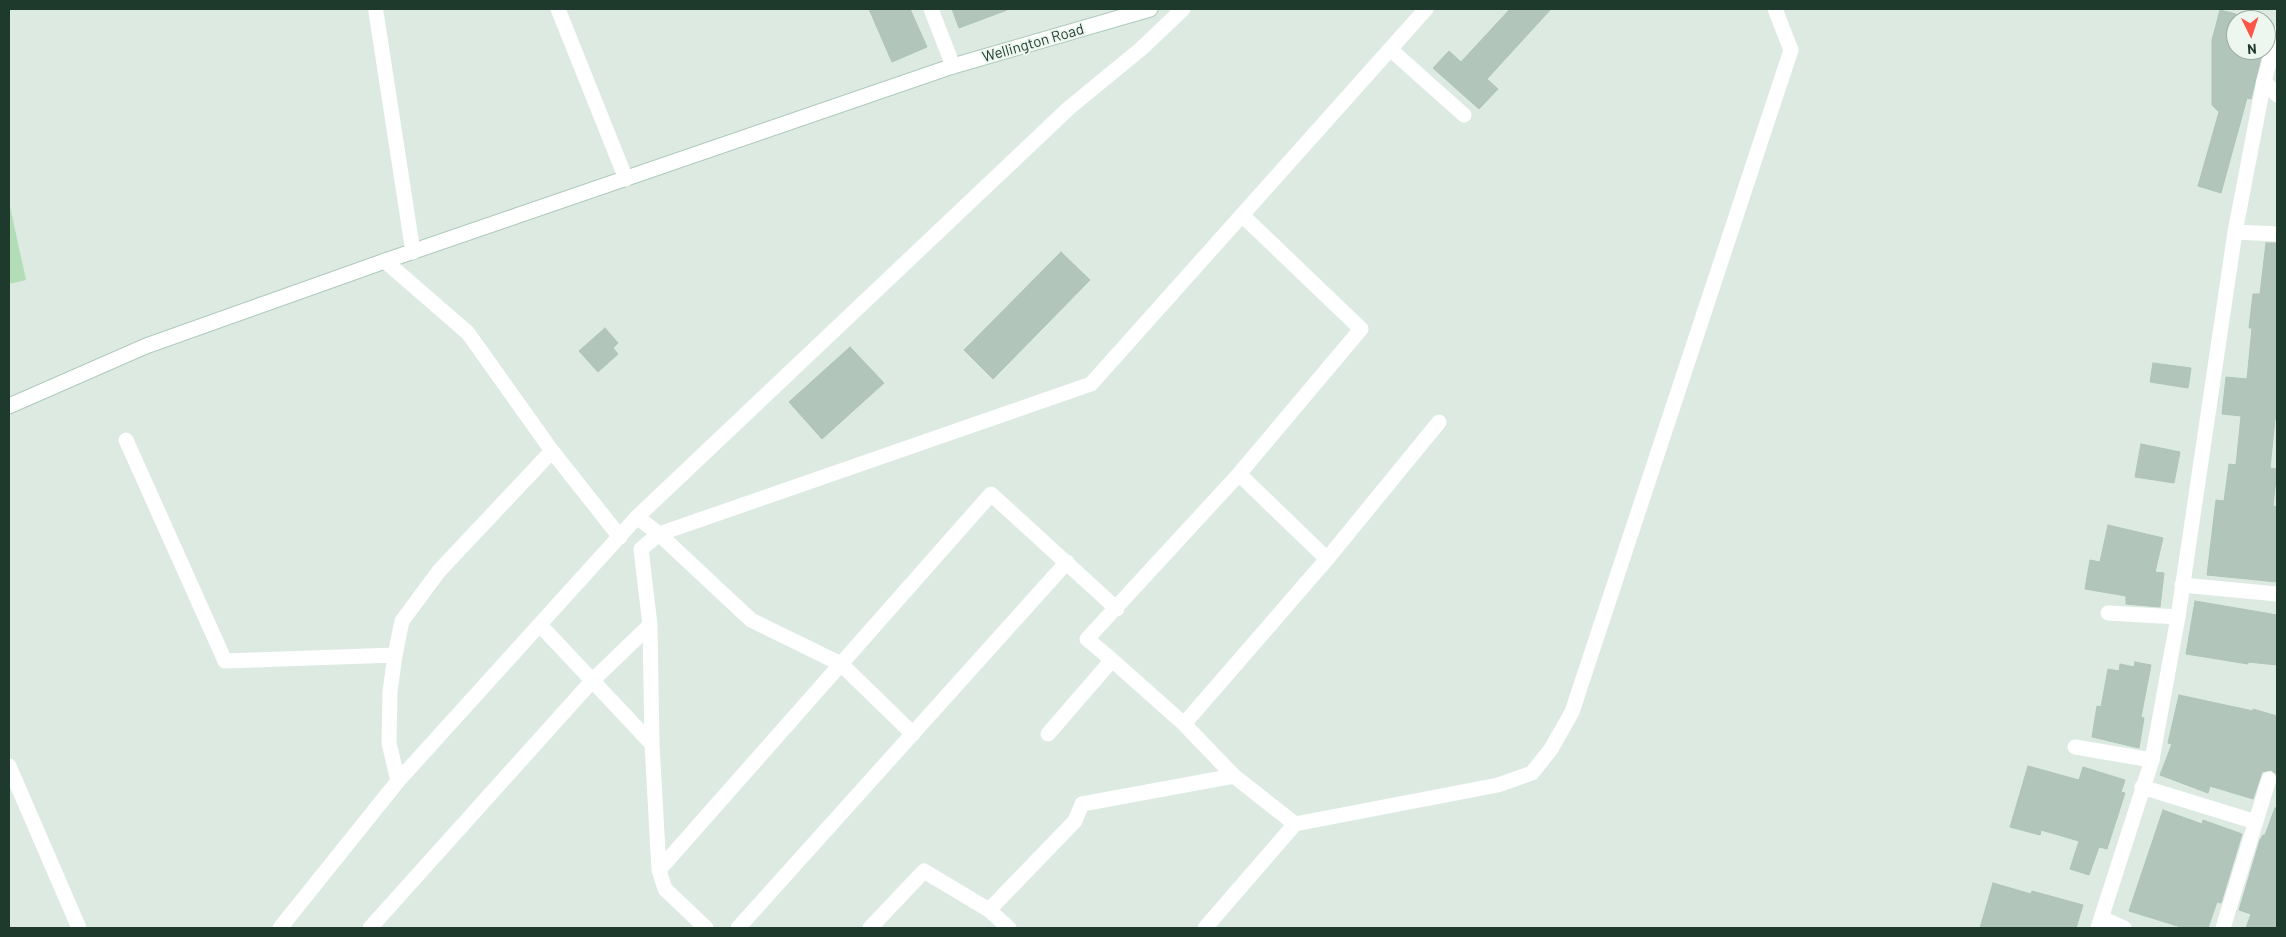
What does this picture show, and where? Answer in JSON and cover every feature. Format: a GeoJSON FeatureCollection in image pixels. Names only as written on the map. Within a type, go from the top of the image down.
{"type":"FeatureCollection","features":[{"type":"Feature","properties":{"kind":"street"},"geometry":{"type":"LineString","coordinates":[[558,9],[626,179]]}},
{"type":"Feature","properties":{"kind":"street"},"geometry":{"type":"LineString","coordinates":[[931,9],[953,66]]}},
{"type":"Feature","properties":{"kind":"street","name":"Wellington Road"},"geometry":{"type":"LineString","coordinates":[[9,406],[146,346],[385,261],[953,66],[1150,9]]}},
{"type":"Feature","properties":{"kind":"street"},"geometry":{"type":"LineString","coordinates":[[280,928],[398,781],[637,517],[1069,108],[1142,48],[1184,9]]}},
{"type":"Feature","properties":{"kind":"street"},"geometry":{"type":"LineString","coordinates":[[706,928],[664,889],[658,870],[652,744],[650,625],[641,549],[659,534],[1091,384],[1426,9]]}},
{"type":"Feature","properties":{"kind":"street"},"geometry":{"type":"LineString","coordinates":[[1205,928],[1294,824],[1498,785],[1532,773],[1551,749],[1572,712],[1791,50],[1775,9]]}},
{"type":"Feature","properties":{"kind":"street"},"geometry":{"type":"LineString","coordinates":[[376,12],[413,252]]}},
{"type":"Feature","properties":{"kind":"street"},"geometry":{"type":"LineString","coordinates":[[2124,928],[2100,923],[2152,760],[2178,617],[2235,232],[2264,81],[2277,34]]}},
{"type":"Feature","properties":{"kind":"street"},"geometry":{"type":"LineString","coordinates":[[1390,49],[1464,115]]}},
{"type":"Feature","properties":{"kind":"street"},"geometry":{"type":"LineString","coordinates":[[2264,81],[2277,95]]}},
{"type":"Feature","properties":{"kind":"street"},"geometry":{"type":"LineString","coordinates":[[1242,215],[1361,329],[1239,474],[1117,609],[1087,639],[1184,724],[1234,776],[1294,824]]}},
{"type":"Feature","properties":{"kind":"street"},"geometry":{"type":"LineString","coordinates":[[2235,232],[2277,234]]}},
{"type":"Feature","properties":{"kind":"street"},"geometry":{"type":"LineString","coordinates":[[385,261],[468,332],[552,451],[620,537]]}},
{"type":"Feature","properties":{"kind":"street"},"geometry":{"type":"LineString","coordinates":[[1184,724],[1327,559],[1439,422]]}},
{"type":"Feature","properties":{"kind":"street"},"geometry":{"type":"LineString","coordinates":[[126,440],[225,661],[395,655]]}},
{"type":"Feature","properties":{"kind":"street"},"geometry":{"type":"LineString","coordinates":[[398,781],[389,743],[390,692],[402,621],[439,571],[552,451]]}},
{"type":"Feature","properties":{"kind":"street"},"geometry":{"type":"LineString","coordinates":[[1239,474],[1327,559]]}},
{"type":"Feature","properties":{"kind":"street"},"geometry":{"type":"LineString","coordinates":[[658,870],[991,494],[1117,609]]}},
{"type":"Feature","properties":{"kind":"street"},"geometry":{"type":"LineString","coordinates":[[637,517],[659,534],[751,620],[841,664],[913,734]]}},
{"type":"Feature","properties":{"kind":"street"},"geometry":{"type":"LineString","coordinates":[[738,928],[1067,562]]}},
{"type":"Feature","properties":{"kind":"street"},"geometry":{"type":"LineString","coordinates":[[2182,585],[2277,594]]}},
{"type":"Feature","properties":{"kind":"street"},"geometry":{"type":"LineString","coordinates":[[2108,613],[2178,617]]}},
{"type":"Feature","properties":{"kind":"street"},"geometry":{"type":"LineString","coordinates":[[540,625],[652,744]]}},
{"type":"Feature","properties":{"kind":"street"},"geometry":{"type":"LineString","coordinates":[[370,928],[592,681],[650,625]]}},
{"type":"Feature","properties":{"kind":"street"},"geometry":{"type":"LineString","coordinates":[[1048,734],[1112,660]]}},
{"type":"Feature","properties":{"kind":"street"},"geometry":{"type":"LineString","coordinates":[[2075,747],[2152,760]]}},
{"type":"Feature","properties":{"kind":"street"},"geometry":{"type":"LineString","coordinates":[[9,766],[80,928]]}},
{"type":"Feature","properties":{"kind":"street"},"geometry":{"type":"LineString","coordinates":[[989,910],[1075,821],[1082,804],[1234,776]]}},
{"type":"Feature","properties":{"kind":"street"},"geometry":{"type":"LineString","coordinates":[[2224,928],[2269,780]]}},
{"type":"Feature","properties":{"kind":"street"},"geometry":{"type":"LineString","coordinates":[[2142,787],[2256,822]]}},
{"type":"Feature","properties":{"kind":"street"},"geometry":{"type":"LineString","coordinates":[[870,928],[924,871],[989,910],[1009,928]]}},
{"type":"Feature","properties":{"kind":"green space"},"geometry":{"type":"Polygon","coordinates":[[[9,202],[26,280],[9,284],[9,202]]]}},
{"type":"Feature","properties":{"kind":"building"},"geometry":{"type":"Polygon","coordinates":[[[869,9],[910,9],[927,47],[892,62],[869,9]]]}},
{"type":"Feature","properties":{"kind":"building"},"geometry":{"type":"Polygon","coordinates":[[[952,9],[1007,9],[1007,10],[959,28],[952,9]]]}},
{"type":"Feature","properties":{"kind":"building"},"geometry":{"type":"Polygon","coordinates":[[[1510,9],[1551,9],[1487,79],[1498,89],[1479,109],[1433,68],[1449,51],[1461,62],[1510,9]]]}},
{"type":"Feature","properties":{"kind":"building"},"geometry":{"type":"Polygon","coordinates":[[[2220,10],[2226,12],[2226,60],[2261,60],[2251,99],[2247,98],[2221,193],[2198,186],[2219,112],[2212,105],[2212,40],[2220,10]]]}},
{"type":"Feature","properties":{"kind":"building"},"geometry":{"type":"Polygon","coordinates":[[[2266,243],[2277,243],[2277,420],[2275,419],[2270,468],[2277,469],[2273,506],[2277,507],[2277,582],[2207,575],[2216,500],[2224,501],[2229,464],[2236,465],[2241,416],[2222,414],[2226,377],[2247,379],[2252,328],[2249,328],[2253,294],[2260,294],[2266,243]]]}},
{"type":"Feature","properties":{"kind":"building"},"geometry":{"type":"Polygon","coordinates":[[[1061,252],[1090,280],[993,379],[964,350],[1061,252]]]}},
{"type":"Feature","properties":{"kind":"building"},"geometry":{"type":"Polygon","coordinates":[[[605,328],[618,343],[613,348],[618,354],[598,372],[579,351],[605,328]]]}},
{"type":"Feature","properties":{"kind":"building"},"geometry":{"type":"Polygon","coordinates":[[[850,347],[884,383],[822,439],[789,402],[850,347]]]}},
{"type":"Feature","properties":{"kind":"building"},"geometry":{"type":"Polygon","coordinates":[[[2153,363],[2191,368],[2188,388],[2150,382],[2153,363]]]}},
{"type":"Feature","properties":{"kind":"building"},"geometry":{"type":"Polygon","coordinates":[[[2141,444],[2180,452],[2174,483],[2135,477],[2141,444]]]}},
{"type":"Feature","properties":{"kind":"building"},"geometry":{"type":"Polygon","coordinates":[[[2108,525],[2163,538],[2155,572],[2164,573],[2160,607],[2126,604],[2126,596],[2085,589],[2090,560],[2100,562],[2108,525]]]}},
{"type":"Feature","properties":{"kind":"building"},"geometry":{"type":"Polygon","coordinates":[[[2195,601],[2277,615],[2277,665],[2248,662],[2248,664],[2186,654],[2195,601]]]}},
{"type":"Feature","properties":{"kind":"building"},"geometry":{"type":"Polygon","coordinates":[[[2135,662],[2151,665],[2141,717],[2144,718],[2139,748],[2092,737],[2097,706],[2101,707],[2108,669],[2119,671],[2120,664],[2134,667],[2135,662]]]}},
{"type":"Feature","properties":{"kind":"building"},"geometry":{"type":"Polygon","coordinates":[[[2179,695],[2253,711],[2253,709],[2277,716],[2277,775],[2271,770],[2262,772],[2253,799],[2210,786],[2208,793],[2160,775],[2172,744],[2168,743],[2179,695]]]}},
{"type":"Feature","properties":{"kind":"building"},"geometry":{"type":"Polygon","coordinates":[[[2028,766],[2079,780],[2083,767],[2125,780],[2121,792],[2125,793],[2107,849],[2099,847],[2089,875],[2070,869],[2079,841],[2041,830],[2040,835],[2010,827],[2028,766]]]}},
{"type":"Feature","properties":{"kind":"building"},"geometry":{"type":"Polygon","coordinates":[[[2275,808],[2277,808],[2277,928],[2246,928],[2251,914],[2239,910],[2260,840],[2265,835],[2275,808]]]}},
{"type":"Feature","properties":{"kind":"building"},"geometry":{"type":"Polygon","coordinates":[[[2163,810],[2202,824],[2203,820],[2242,834],[2221,903],[2217,902],[2208,928],[2184,928],[2129,911],[2163,810]]]}},
{"type":"Feature","properties":{"kind":"building"},"geometry":{"type":"Polygon","coordinates":[[[1993,883],[2031,894],[2032,891],[2083,905],[2076,928],[1980,928],[1993,883]]]}}]}
